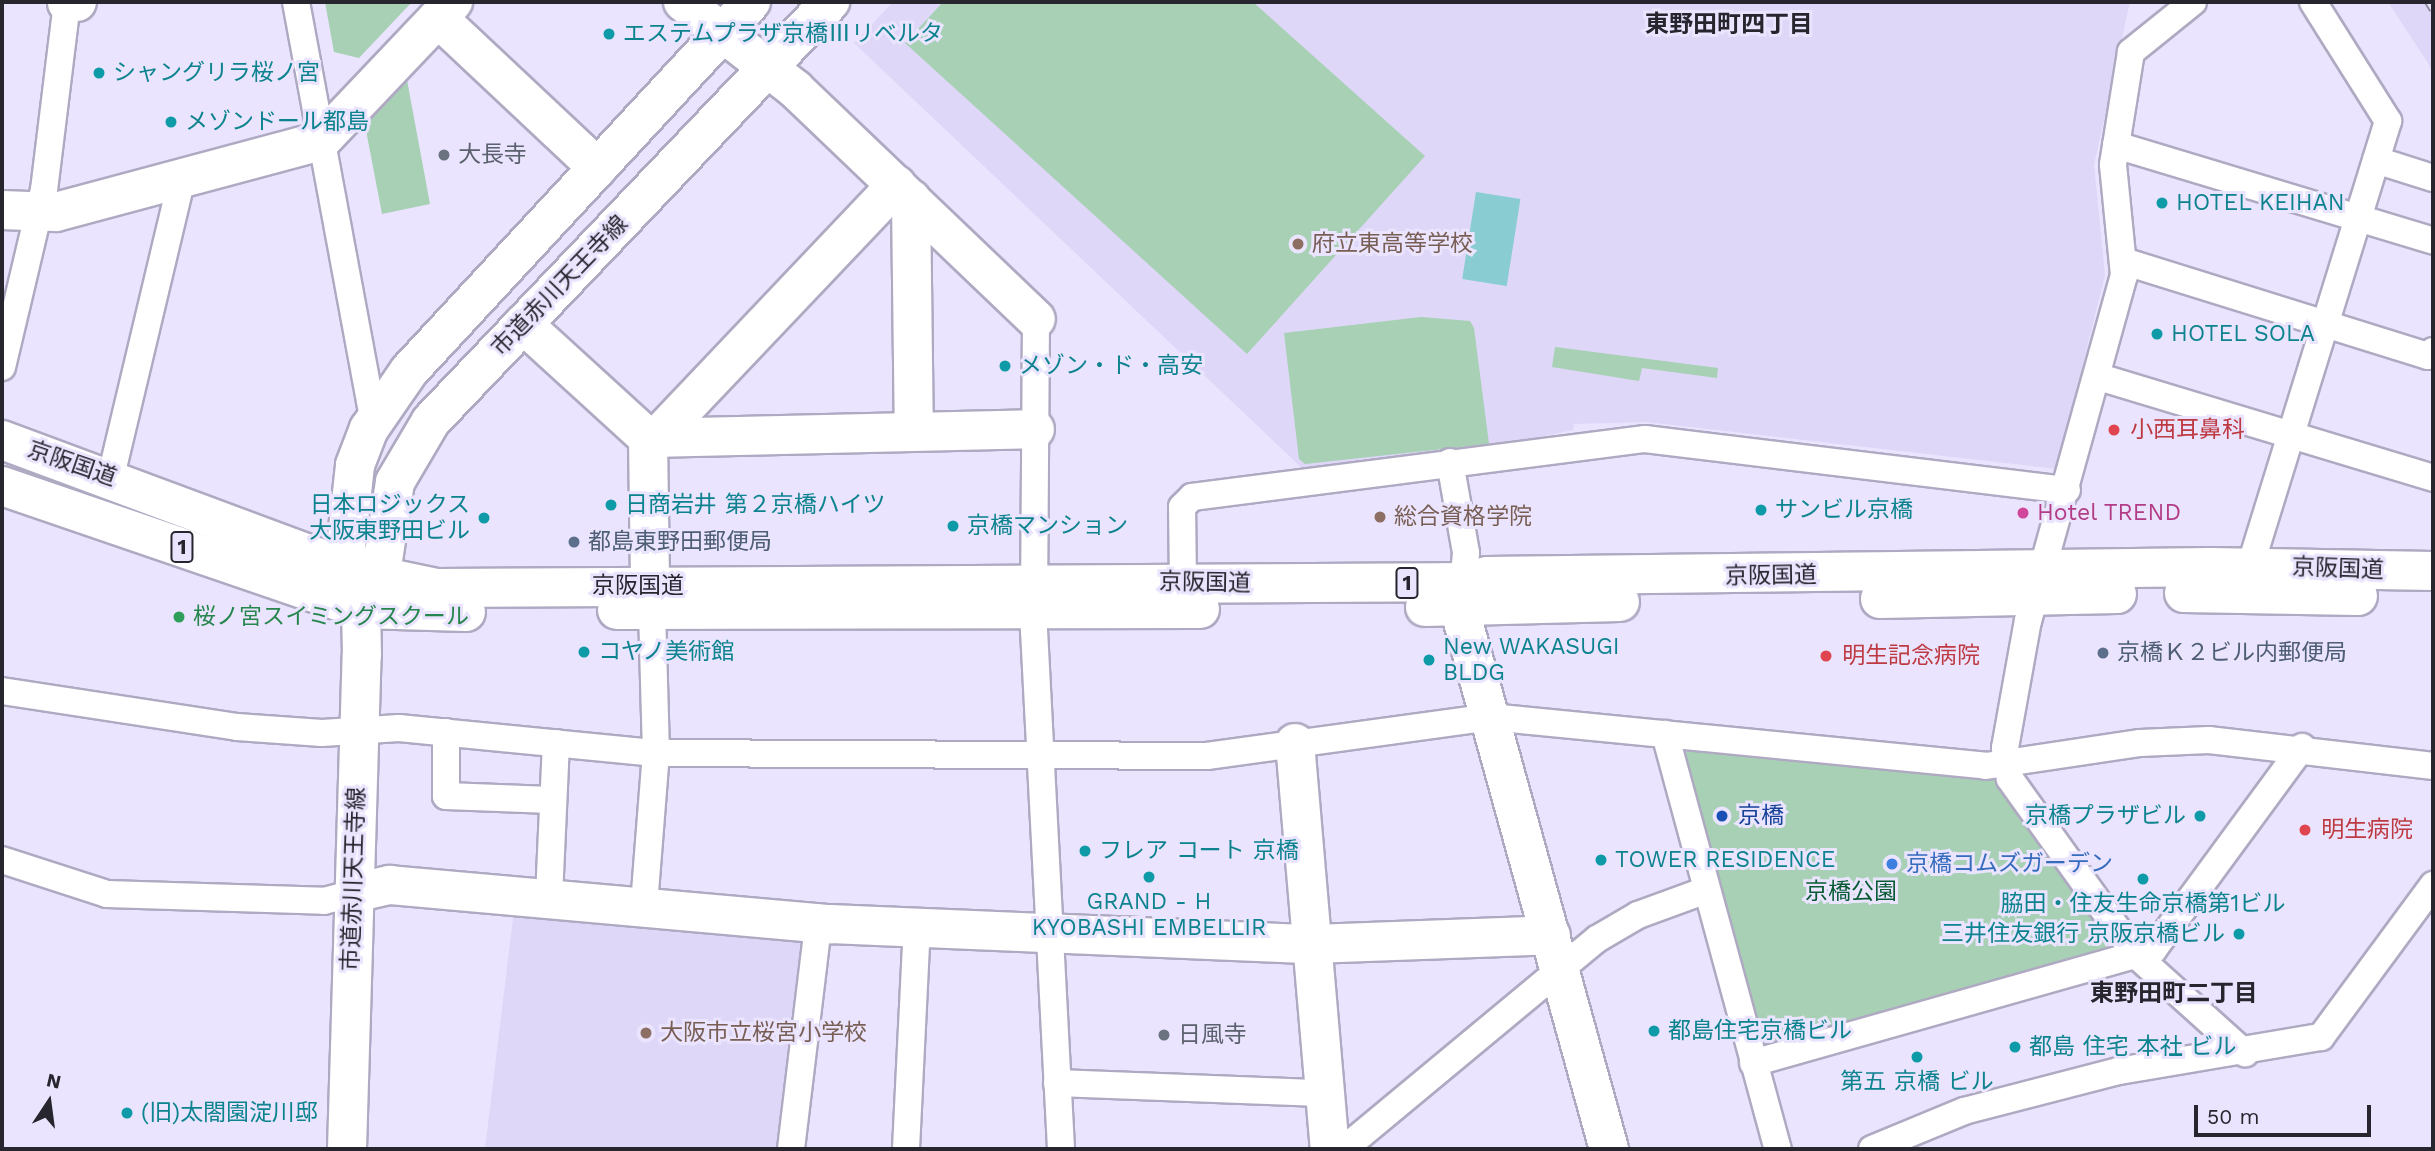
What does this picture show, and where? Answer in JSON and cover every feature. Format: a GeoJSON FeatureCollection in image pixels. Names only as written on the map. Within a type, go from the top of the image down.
{"type":"FeatureCollection","features":[{"type":"Feature","properties":{"kind":"main road"},"geometry":{"type":"LineString","coordinates":[[65,2],[77,2]]}},
{"type":"Feature","properties":{"kind":"main road"},"geometry":{"type":"LineString","coordinates":[[683,2],[721,35],[768,69],[1037,319]]}},
{"type":"Feature","properties":{"kind":"main road","name":"市道赤川天王寺線"},"geometry":{"type":"LineString","coordinates":[[347,1149],[364,586],[349,506],[355,465],[374,422],[426,351],[751,2]]}},
{"type":"Feature","properties":{"kind":"main road","name":"市道赤川天王寺線"},"geometry":{"type":"LineString","coordinates":[[364,586],[387,510],[411,450],[523,324],[830,2]]}},
{"type":"Feature","properties":{"kind":"main road"},"geometry":{"type":"LineString","coordinates":[[2,210],[39,214],[321,141],[445,10],[598,168]]}},
{"type":"Feature","properties":{"kind":"main road"},"geometry":{"type":"LineString","coordinates":[[903,192],[914,430]]}},
{"type":"Feature","properties":{"kind":"main road"},"geometry":{"type":"LineString","coordinates":[[651,598],[654,435],[903,192]]}},
{"type":"Feature","properties":{"kind":"main road"},"geometry":{"type":"LineString","coordinates":[[523,324],[654,435],[1035,429]]}},
{"type":"Feature","properties":{"kind":"main road","name":"京阪国道"},"geometry":{"type":"LineString","coordinates":[[2,440],[111,476],[364,586]]}},
{"type":"Feature","properties":{"kind":"main road","name":"京阪国道"},"geometry":{"type":"LineString","coordinates":[[2,486],[364,586],[651,598],[1462,595],[1487,576],[2041,585],[2199,593],[2433,594]]}},
{"type":"Feature","properties":{"kind":"main road","name":"京阪国道"},"geometry":{"type":"LineString","coordinates":[[2041,585],[2250,567],[2433,571]]}},
{"type":"Feature","properties":{"kind":"main road","name":"京阪国道"},"geometry":{"type":"LineString","coordinates":[[1034,596],[1183,585],[1462,595]]}},
{"type":"Feature","properties":{"kind":"main road"},"geometry":{"type":"LineString","coordinates":[[1462,595],[1490,717],[1609,1149]]}},
{"type":"Feature","properties":{"kind":"main road"},"geometry":{"type":"LineString","coordinates":[[1295,743],[1321,1093],[1330,1149]]}},
{"type":"Feature","properties":{"kind":"main road"},"geometry":{"type":"LineString","coordinates":[[354,893],[390,885],[917,928],[1555,951]]}},
{"type":"Feature","properties":{"kind":"street"},"geometry":{"type":"LineString","coordinates":[[2,367],[39,214],[65,2]]}},
{"type":"Feature","properties":{"kind":"street"},"geometry":{"type":"LineString","coordinates":[[296,2],[374,422]]}},
{"type":"Feature","properties":{"kind":"street"},"geometry":{"type":"LineString","coordinates":[[2193,2],[2131,52],[2116,145],[2123,261],[2099,377],[2041,585],[2007,763],[2010,779],[2136,955],[2245,1053]]}},
{"type":"Feature","properties":{"kind":"street"},"geometry":{"type":"LineString","coordinates":[[2250,567],[2293,436],[2388,121],[2314,2]]}},
{"type":"Feature","properties":{"kind":"street"},"geometry":{"type":"LineString","coordinates":[[2116,145],[2433,241]]}},
{"type":"Feature","properties":{"kind":"street"},"geometry":{"type":"LineString","coordinates":[[2376,160],[2433,178]]}},
{"type":"Feature","properties":{"kind":"street"},"geometry":{"type":"LineString","coordinates":[[111,476],[182,178]]}},
{"type":"Feature","properties":{"kind":"street"},"geometry":{"type":"LineString","coordinates":[[2123,261],[2428,356],[2433,351]]}},
{"type":"Feature","properties":{"kind":"street"},"geometry":{"type":"LineString","coordinates":[[1037,319],[1034,596],[1061,1149]]}},
{"type":"Feature","properties":{"kind":"street"},"geometry":{"type":"LineString","coordinates":[[2099,377],[2433,478]]}},
{"type":"Feature","properties":{"kind":"street"},"geometry":{"type":"LineString","coordinates":[[1183,585],[1182,507],[1192,497],[1645,439],[2067,490]]}},
{"type":"Feature","properties":{"kind":"street"},"geometry":{"type":"LineString","coordinates":[[1450,462],[1462,595]]}},
{"type":"Feature","properties":{"kind":"street"},"geometry":{"type":"LineString","coordinates":[[644,905],[656,753],[651,598]]}},
{"type":"Feature","properties":{"kind":"street"},"geometry":{"type":"LineString","coordinates":[[2,691],[237,727],[446,732],[656,753],[1207,756],[1490,717],[2007,763],[2140,743],[2302,747],[2433,766]]}},
{"type":"Feature","properties":{"kind":"street"},"geometry":{"type":"LineString","coordinates":[[446,732],[446,796],[551,800]]}},
{"type":"Feature","properties":{"kind":"street"},"geometry":{"type":"LineString","coordinates":[[1665,734],[1704,891],[1778,1149]]}},
{"type":"Feature","properties":{"kind":"street"},"geometry":{"type":"LineString","coordinates":[[549,897],[551,800],[556,743]]}},
{"type":"Feature","properties":{"kind":"street"},"geometry":{"type":"LineString","coordinates":[[1753,1063],[2153,950],[2302,747]]}},
{"type":"Feature","properties":{"kind":"street"},"geometry":{"type":"LineString","coordinates":[[2,860],[107,894],[324,901],[354,893]]}},
{"type":"Feature","properties":{"kind":"street"},"geometry":{"type":"LineString","coordinates":[[1872,1149],[1977,1107],[2119,1071],[2245,1053],[2321,1037],[2433,885]]}},
{"type":"Feature","properties":{"kind":"street"},"geometry":{"type":"LineString","coordinates":[[1344,1149],[1555,951],[1638,915],[1704,891]]}},
{"type":"Feature","properties":{"kind":"street"},"geometry":{"type":"LineString","coordinates":[[791,1149],[819,918]]}},
{"type":"Feature","properties":{"kind":"street"},"geometry":{"type":"LineString","coordinates":[[906,1149],[917,928]]}},
{"type":"Feature","properties":{"kind":"street"},"geometry":{"type":"LineString","coordinates":[[1057,1083],[1321,1093]]}},
{"type":"Feature","properties":{"kind":"shaded area"},"geometry":{"type":"Polygon","coordinates":[[[893,2],[2130,2],[2094,165],[2105,275],[2057,469],[1646,422],[1574,424],[1573,430],[1503,445],[1302,468],[854,43],[893,2]]]}},
{"type":"Feature","properties":{"kind":"shaded area"},"geometry":{"type":"Polygon","coordinates":[[[2388,2],[2433,2],[2433,73],[2426,60],[2388,2]]]}},
{"type":"Feature","properties":{"kind":"shaded area"},"geometry":{"type":"Polygon","coordinates":[[[1476,192],[1520,199],[1507,286],[1462,279],[1476,192]]]}},
{"type":"Feature","properties":{"kind":"shaded area","name":"大阪市立桜宮小学校"},"geometry":{"type":"Polygon","coordinates":[[[514,910],[803,941],[778,1149],[485,1149],[514,910]]]}},
{"type":"Feature","properties":{"kind":"green space"},"geometry":{"type":"Polygon","coordinates":[[[325,2],[412,2],[359,58],[334,52],[325,2]]]}},
{"type":"Feature","properties":{"kind":"green space"},"geometry":{"type":"Polygon","coordinates":[[[943,2],[1253,2],[1425,156],[1247,354],[905,43],[943,2]]]}},
{"type":"Feature","properties":{"kind":"green space"},"geometry":{"type":"Polygon","coordinates":[[[407,80],[430,204],[382,214],[365,125],[407,80]]]}},
{"type":"Feature","properties":{"kind":"green space"},"geometry":{"type":"Polygon","coordinates":[[[1421,317],[1470,321],[1474,328],[1489,444],[1305,464],[1299,459],[1284,333],[1421,317]]]}},
{"type":"Feature","properties":{"kind":"green space"},"geometry":{"type":"Polygon","coordinates":[[[1555,347],[1718,368],[1717,378],[1642,368],[1639,381],[1552,367],[1555,347]]]}},
{"type":"Feature","properties":{"kind":"green space","name":"京橋公園"},"geometry":{"type":"Polygon","coordinates":[[[1689,749],[1988,775],[2001,782],[2111,935],[2107,948],[1772,1051],[1759,1044],[1681,759],[1689,749]]]}},
{"type":"Feature","properties":{"kind":"railway"},"geometry":{"type":"LineString","coordinates":[[2428,2],[2433,10]]}},
{"type":"Feature","properties":{"kind":"place","name":"エステムプラザ京橋Ⅲリベルタ"},"geometry":{"type":"Point","coordinates":[609,34]}},
{"type":"Feature","properties":{"kind":"place","name":"シャングリラ桜ノ宮"},"geometry":{"type":"Point","coordinates":[99,73]}},
{"type":"Feature","properties":{"kind":"place","name":"メゾンドール都島"},"geometry":{"type":"Point","coordinates":[171,122]}},
{"type":"Feature","properties":{"kind":"place","name":"大長寺"},"geometry":{"type":"Point","coordinates":[444,155]}},
{"type":"Feature","properties":{"kind":"place","name":"HOTEL KEIHAN"},"geometry":{"type":"Point","coordinates":[2162,203]}},
{"type":"Feature","properties":{"kind":"place","name":"府立東高等学校"},"geometry":{"type":"Point","coordinates":[1298,244]}},
{"type":"Feature","properties":{"kind":"place","name":"HOTEL SOLA"},"geometry":{"type":"Point","coordinates":[2157,334]}},
{"type":"Feature","properties":{"kind":"place","name":"メゾン・ド・高安"},"geometry":{"type":"Point","coordinates":[1005,366]}},
{"type":"Feature","properties":{"kind":"place","name":"小西耳鼻科"},"geometry":{"type":"Point","coordinates":[2114,430]}},
{"type":"Feature","properties":{"kind":"place","name":"日商岩井 第２京橋ハイツ"},"geometry":{"type":"Point","coordinates":[611,505]}},
{"type":"Feature","properties":{"kind":"place","name":"サンビル京橋"},"geometry":{"type":"Point","coordinates":[1761,510]}},
{"type":"Feature","properties":{"kind":"place","name":"Hotel TREND"},"geometry":{"type":"Point","coordinates":[2023,513]}},
{"type":"Feature","properties":{"kind":"place","name":"総合資格学院"},"geometry":{"type":"Point","coordinates":[1380,517]}},
{"type":"Feature","properties":{"kind":"place","name":"日本ロジックス 大阪東野田ビル"},"geometry":{"type":"Point","coordinates":[484,518]}},
{"type":"Feature","properties":{"kind":"place","name":"京橋マンション"},"geometry":{"type":"Point","coordinates":[953,526]}},
{"type":"Feature","properties":{"kind":"place","name":"都島東野田郵便局"},"geometry":{"type":"Point","coordinates":[574,542]}},
{"type":"Feature","properties":{"kind":"place","name":"桜ノ宮スイミングスクール"},"geometry":{"type":"Point","coordinates":[179,617]}},
{"type":"Feature","properties":{"kind":"place","name":"コヤノ美術館"},"geometry":{"type":"Point","coordinates":[584,652]}},
{"type":"Feature","properties":{"kind":"place","name":"京橋Ｋ２ビル内郵便局"},"geometry":{"type":"Point","coordinates":[2103,653]}},
{"type":"Feature","properties":{"kind":"place","name":"明生記念病院"},"geometry":{"type":"Point","coordinates":[1826,656]}},
{"type":"Feature","properties":{"kind":"place","name":"New WAKASUGI BLDG"},"geometry":{"type":"Point","coordinates":[1429,660]}},
{"type":"Feature","properties":{"kind":"place","name":"京橋"},"geometry":{"type":"Point","coordinates":[1722,816]}},
{"type":"Feature","properties":{"kind":"place","name":"京橋プラザビル"},"geometry":{"type":"Point","coordinates":[2200,816]}},
{"type":"Feature","properties":{"kind":"place","name":"明生病院"},"geometry":{"type":"Point","coordinates":[2305,830]}},
{"type":"Feature","properties":{"kind":"place","name":"フレア コート 京橋"},"geometry":{"type":"Point","coordinates":[1085,851]}},
{"type":"Feature","properties":{"kind":"place","name":"TOWER RESIDENCE"},"geometry":{"type":"Point","coordinates":[1601,860]}},
{"type":"Feature","properties":{"kind":"place","name":"京橋コムズガーデン"},"geometry":{"type":"Point","coordinates":[1892,864]}},
{"type":"Feature","properties":{"kind":"place","name":"GRAND - H KYOBASHI EMBELLIR"},"geometry":{"type":"Point","coordinates":[1149,877]}},
{"type":"Feature","properties":{"kind":"place","name":"脇田・住友生命京橋第1ビル"},"geometry":{"type":"Point","coordinates":[2143,879]}},
{"type":"Feature","properties":{"kind":"place","name":"三井住友銀行 京阪京橋ビル"},"geometry":{"type":"Point","coordinates":[2239,934]}},
{"type":"Feature","properties":{"kind":"place","name":"都島住宅京橋ビル"},"geometry":{"type":"Point","coordinates":[1654,1031]}},
{"type":"Feature","properties":{"kind":"place","name":"大阪市立桜宮小学校"},"geometry":{"type":"Point","coordinates":[646,1033]}},
{"type":"Feature","properties":{"kind":"place","name":"日風寺"},"geometry":{"type":"Point","coordinates":[1164,1035]}},
{"type":"Feature","properties":{"kind":"place","name":"都島 住宅 本社 ビル"},"geometry":{"type":"Point","coordinates":[2015,1047]}},
{"type":"Feature","properties":{"kind":"place","name":"第五 京橋 ビル"},"geometry":{"type":"Point","coordinates":[1917,1057]}},
{"type":"Feature","properties":{"kind":"place","name":"(旧)太閤園淀川邸"},"geometry":{"type":"Point","coordinates":[127,1113]}},
{"type":"Feature","properties":{"kind":"district","name":"東野田町四丁目"},"geometry":{"type":"Point","coordinates":[1729,25]}},
{"type":"Feature","properties":{"kind":"district","name":"東野田町二丁目"},"geometry":{"type":"Point","coordinates":[2174,994]}}]}
